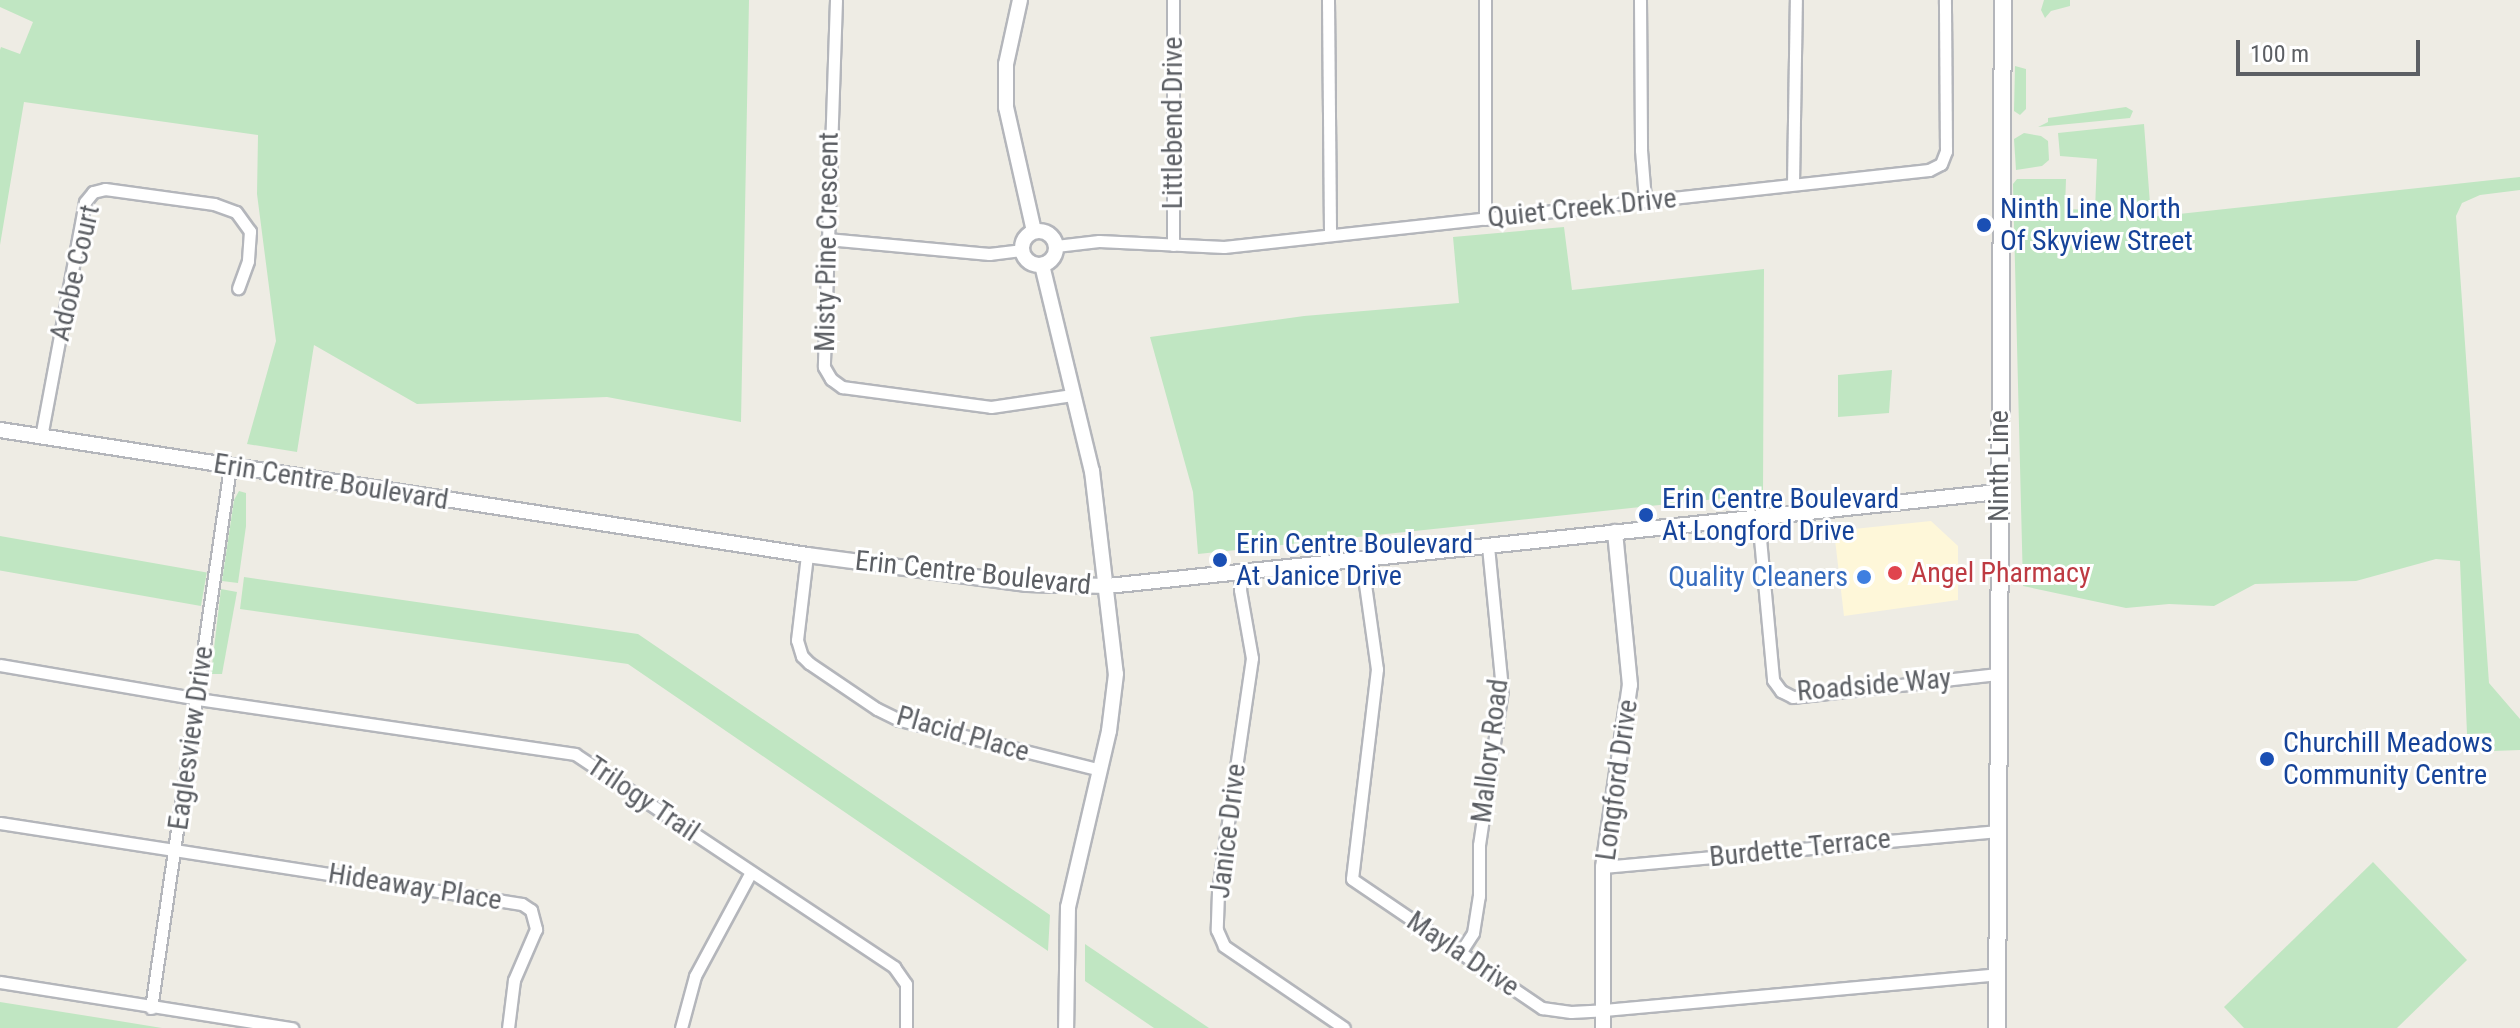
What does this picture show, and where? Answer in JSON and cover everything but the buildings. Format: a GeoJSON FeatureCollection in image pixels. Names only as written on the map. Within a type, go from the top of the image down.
{"type":"FeatureCollection","features":[{"type":"Feature","properties":{"kind":"main road","name":"Ninth Line"},"geometry":{"type":"LineString","coordinates":[[1997,1028],[2003,0]]}},
{"type":"Feature","properties":{"kind":"street","name":"Misty Pine Crescent"},"geometry":{"type":"LineString","coordinates":[[836,0],[824,367],[831,379],[842,387],[991,407],[1072,395]]}},
{"type":"Feature","properties":{"kind":"street"},"geometry":{"type":"LineString","coordinates":[[1020,0],[1006,64],[1006,107],[1034,231]]}},
{"type":"Feature","properties":{"kind":"street","name":"Littlebend Drive"},"geometry":{"type":"LineString","coordinates":[[1173,0],[1173,245]]}},
{"type":"Feature","properties":{"kind":"street"},"geometry":{"type":"LineString","coordinates":[[1328,0],[1330,235]]}},
{"type":"Feature","properties":{"kind":"street"},"geometry":{"type":"LineString","coordinates":[[1485,0],[1485,219]]}},
{"type":"Feature","properties":{"kind":"street"},"geometry":{"type":"LineString","coordinates":[[1640,0],[1641,150],[1645,200]]}},
{"type":"Feature","properties":{"kind":"street"},"geometry":{"type":"LineString","coordinates":[[1793,184],[1796,0]]}},
{"type":"Feature","properties":{"kind":"street","name":"Quiet Creek Drive"},"geometry":{"type":"LineString","coordinates":[[1056,246],[1099,241],[1224,247],[1929,170],[1941,164],[1946,151],[1945,0]]}},
{"type":"Feature","properties":{"kind":"street","name":"Adobe Court"},"geometry":{"type":"LineString","coordinates":[[41,437],[85,202],[93,192],[105,189],[214,204],[236,212],[250,231],[248,261],[238,288]]}},
{"type":"Feature","properties":{"kind":"street"},"geometry":{"type":"LineString","coordinates":[[1018,251],[1026,237],[1034,231],[1050,234],[1056,246],[1053,257],[1042,265]]}},
{"type":"Feature","properties":{"kind":"street"},"geometry":{"type":"LineString","coordinates":[[827,239],[989,254],[1018,251]]}},
{"type":"Feature","properties":{"kind":"street"},"geometry":{"type":"LineString","coordinates":[[1018,251],[1027,260],[1042,265]]}},
{"type":"Feature","properties":{"kind":"street"},"geometry":{"type":"LineString","coordinates":[[1042,265],[1092,471],[1116,674],[1100,770],[1068,907],[1066,1028]]}},
{"type":"Feature","properties":{"kind":"street","name":"Erin Centre Boulevard"},"geometry":{"type":"LineString","coordinates":[[0,430],[807,555],[1027,584],[1108,586],[1998,492]]}},
{"type":"Feature","properties":{"kind":"street","name":"Eaglesview Drive"},"geometry":{"type":"LineString","coordinates":[[151,1008],[230,467]]}},
{"type":"Feature","properties":{"kind":"street","name":"Roadside Way"},"geometry":{"type":"LineString","coordinates":[[1758,517],[1773,680],[1781,691],[1793,697],[1999,674]]}},
{"type":"Feature","properties":{"kind":"street","name":"Longford Drive"},"geometry":{"type":"LineString","coordinates":[[1603,1028],[1603,867],[1630,685],[1615,532]]}},
{"type":"Feature","properties":{"kind":"street","name":"Mallory Road"},"geometry":{"type":"LineString","coordinates":[[1460,953],[1473,933],[1479,896],[1479,845],[1502,689],[1488,546]]}},
{"type":"Feature","properties":{"kind":"street","name":"Placid Place"},"geometry":{"type":"LineString","coordinates":[[807,555],[797,640],[802,656],[809,663],[877,709],[900,720],[1100,770]]}},
{"type":"Feature","properties":{"kind":"street","name":"Mayla Drive"},"geometry":{"type":"LineString","coordinates":[[1365,559],[1377,669],[1352,879],[1542,1008],[1571,1012],[1604,1010],[1997,974]]}},
{"type":"Feature","properties":{"kind":"street","name":"Janice Drive"},"geometry":{"type":"LineString","coordinates":[[1241,572],[1240,590],[1252,658],[1218,892],[1217,930],[1224,946],[1344,1028]]}},
{"type":"Feature","properties":{"kind":"street","name":"Trilogy Trail"},"geometry":{"type":"LineString","coordinates":[[0,665],[198,699],[575,754],[898,971],[907,989],[906,1028]]}},
{"type":"Feature","properties":{"kind":"street"},"geometry":{"type":"LineString","coordinates":[[0,823],[174,852]]}},
{"type":"Feature","properties":{"kind":"street","name":"Burdette Terrace"},"geometry":{"type":"LineString","coordinates":[[1603,867],[1998,831]]}},
{"type":"Feature","properties":{"kind":"street","name":"Hideaway Place"},"geometry":{"type":"LineString","coordinates":[[174,852],[522,904],[531,910],[536,929],[514,980],[508,1028]]}},
{"type":"Feature","properties":{"kind":"street"},"geometry":{"type":"LineString","coordinates":[[681,1028],[695,976],[751,872]]}},
{"type":"Feature","properties":{"kind":"street"},"geometry":{"type":"LineString","coordinates":[[0,982],[292,1028]]}},
{"type":"Feature","properties":{"kind":"shaded area"},"geometry":{"type":"Polygon","coordinates":[[[1931,521],[1958,546],[1958,600],[1844,616],[1834,531],[1931,521]]]}},
{"type":"Feature","properties":{"kind":"green space"},"geometry":{"type":"Polygon","coordinates":[[[0,0],[749,0],[741,422],[607,397],[417,404],[314,345],[297,452],[247,444],[276,341],[257,194],[258,135],[24,102],[0,245],[0,50],[1,47],[20,54],[33,22],[0,7],[0,0]]]}},
{"type":"Feature","properties":{"kind":"green space"},"geometry":{"type":"Polygon","coordinates":[[[2044,0],[2070,0],[2070,6],[2051,11],[2045,18],[2041,10],[2044,0]]]}},
{"type":"Feature","properties":{"kind":"green space"},"geometry":{"type":"Polygon","coordinates":[[[2015,66],[2026,69],[2026,109],[2020,115],[2014,111],[2015,66]]]}},
{"type":"Feature","properties":{"kind":"green space"},"geometry":{"type":"Polygon","coordinates":[[[2126,107],[2133,111],[2130,118],[2038,127],[2048,122],[2048,118],[2126,107]]]}},
{"type":"Feature","properties":{"kind":"green space"},"geometry":{"type":"Polygon","coordinates":[[[2144,124],[2151,217],[2520,177],[2520,190],[2480,195],[2462,203],[2456,216],[2489,683],[2520,719],[2520,750],[2493,751],[2491,733],[2467,734],[2460,561],[2436,559],[2356,581],[2255,584],[2214,606],[2169,604],[2126,608],[2023,586],[2013,184],[2017,179],[2066,179],[2065,209],[2095,210],[2097,159],[2060,156],[2058,133],[2144,124]]]}},
{"type":"Feature","properties":{"kind":"green space"},"geometry":{"type":"Polygon","coordinates":[[[2024,133],[2041,136],[2048,141],[2049,160],[2042,166],[2016,170],[2014,139],[2024,133]]]}},
{"type":"Feature","properties":{"kind":"green space"},"geometry":{"type":"Polygon","coordinates":[[[1564,227],[1572,290],[1764,269],[1763,494],[1198,554],[1193,492],[1150,337],[1304,316],[1459,303],[1453,237],[1564,227]]]}},
{"type":"Feature","properties":{"kind":"green space"},"geometry":{"type":"Polygon","coordinates":[[[1892,370],[1889,413],[1838,417],[1838,375],[1892,370]]]}},
{"type":"Feature","properties":{"kind":"green space"},"geometry":{"type":"Polygon","coordinates":[[[239,491],[246,493],[246,526],[238,583],[222,581],[234,500],[239,491]]]}},
{"type":"Feature","properties":{"kind":"green space"},"geometry":{"type":"Polygon","coordinates":[[[0,536],[207,572],[201,606],[0,571],[0,536]]]}},
{"type":"Feature","properties":{"kind":"green space"},"geometry":{"type":"Polygon","coordinates":[[[244,577],[638,634],[1050,915],[1048,951],[628,664],[240,609],[244,577]]]}},
{"type":"Feature","properties":{"kind":"green space"},"geometry":{"type":"Polygon","coordinates":[[[221,589],[237,592],[222,674],[211,674],[221,589]]]}},
{"type":"Feature","properties":{"kind":"green space"},"geometry":{"type":"Polygon","coordinates":[[[2373,862],[2467,960],[2397,1028],[2244,1028],[2224,1007],[2373,862]]]}},
{"type":"Feature","properties":{"kind":"green space"},"geometry":{"type":"Polygon","coordinates":[[[1085,944],[1209,1028],[1154,1028],[1085,981],[1085,944]]]}},
{"type":"Feature","properties":{"kind":"green space"},"geometry":{"type":"Polygon","coordinates":[[[0,1002],[113,1020],[162,1028],[0,1028],[0,1002]]]}},
{"type":"Feature","properties":{"kind":"place","name":"Ninth Line North Of Skyview Street"},"geometry":{"type":"Point","coordinates":[1984,225]}},
{"type":"Feature","properties":{"kind":"place","name":"Erin Centre Boulevard At Longford Drive"},"geometry":{"type":"Point","coordinates":[1646,515]}},
{"type":"Feature","properties":{"kind":"place","name":"Erin Centre Boulevard At Janice Drive"},"geometry":{"type":"Point","coordinates":[1220,560]}},
{"type":"Feature","properties":{"kind":"place","name":"Angel Pharmacy"},"geometry":{"type":"Point","coordinates":[1895,573]}},
{"type":"Feature","properties":{"kind":"place","name":"Quality Cleaners"},"geometry":{"type":"Point","coordinates":[1864,577]}},
{"type":"Feature","properties":{"kind":"place","name":"Churchill Meadows Community Centre"},"geometry":{"type":"Point","coordinates":[2267,759]}}]}
